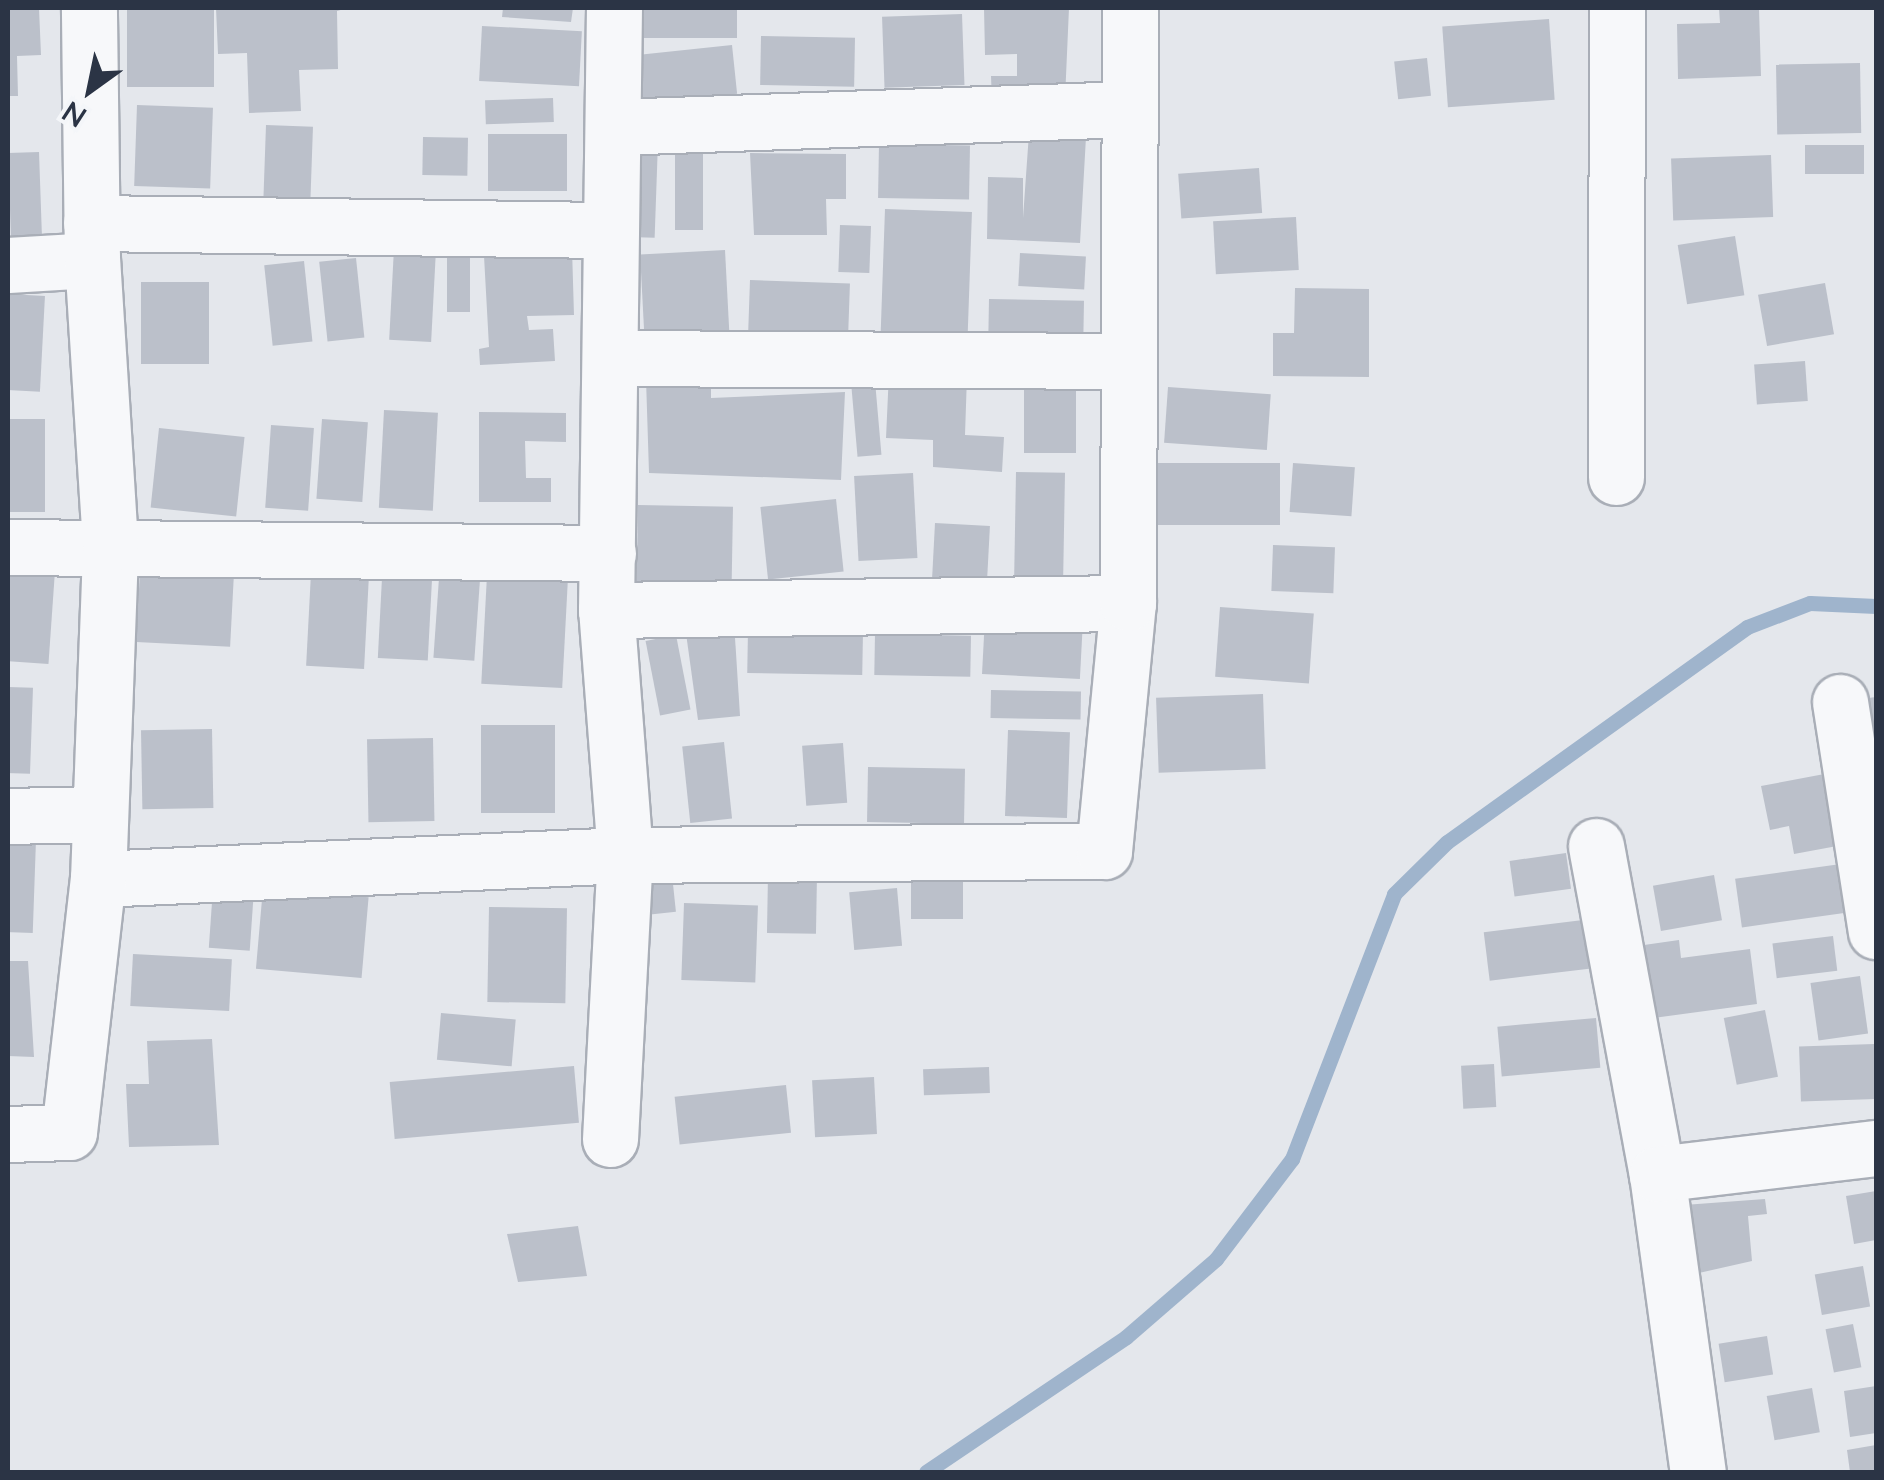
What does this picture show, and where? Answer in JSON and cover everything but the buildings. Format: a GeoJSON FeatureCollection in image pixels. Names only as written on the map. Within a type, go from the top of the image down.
{"type":"FeatureCollection","features":[{"type":"Feature","properties":{"kind":"street"},"geometry":{"type":"LineString","coordinates":[[8,1134],[69,1132],[98,879],[110,544],[91,242],[89,8]]}},
{"type":"Feature","properties":{"kind":"street"},"geometry":{"type":"LineString","coordinates":[[610,1139],[625,855],[606,610],[611,358],[606,230],[614,127],[614,8]]}},
{"type":"Feature","properties":{"kind":"street"},"geometry":{"type":"LineString","coordinates":[[98,879],[625,855],[1104,851],[1128,602],[1130,8]]}},
{"type":"Feature","properties":{"kind":"street"},"geometry":{"type":"LineString","coordinates":[[1616,477],[1617,8]]}},
{"type":"Feature","properties":{"kind":"street"},"geometry":{"type":"LineString","coordinates":[[614,127],[1129,110]]}},
{"type":"Feature","properties":{"kind":"street"},"geometry":{"type":"LineString","coordinates":[[8,265],[91,242],[606,230]]}},
{"type":"Feature","properties":{"kind":"street"},"geometry":{"type":"LineString","coordinates":[[611,358],[1126,361]]}},
{"type":"Feature","properties":{"kind":"street"},"geometry":{"type":"LineString","coordinates":[[8,547],[110,544],[608,553]]}},
{"type":"Feature","properties":{"kind":"street"},"geometry":{"type":"LineString","coordinates":[[606,610],[1128,602]]}},
{"type":"Feature","properties":{"kind":"street"},"geometry":{"type":"LineString","coordinates":[[1840,702],[1876,931]]}},
{"type":"Feature","properties":{"kind":"street"},"geometry":{"type":"LineString","coordinates":[[8,816],[98,814]]}},
{"type":"Feature","properties":{"kind":"street"},"geometry":{"type":"LineString","coordinates":[[1596,846],[1657,1174],[1698,1472]]}},
{"type":"Feature","properties":{"kind":"street"},"geometry":{"type":"LineString","coordinates":[[1657,1174],[1876,1148]]}},
{"type":"Feature","properties":{"kind":"waterway"},"geometry":{"type":"LineString","coordinates":[[926,1472],[1126,1337],[1216,1259],[1292,1159],[1394,894],[1447,842],[1747,627],[1810,603],[1876,606]]}}]}
